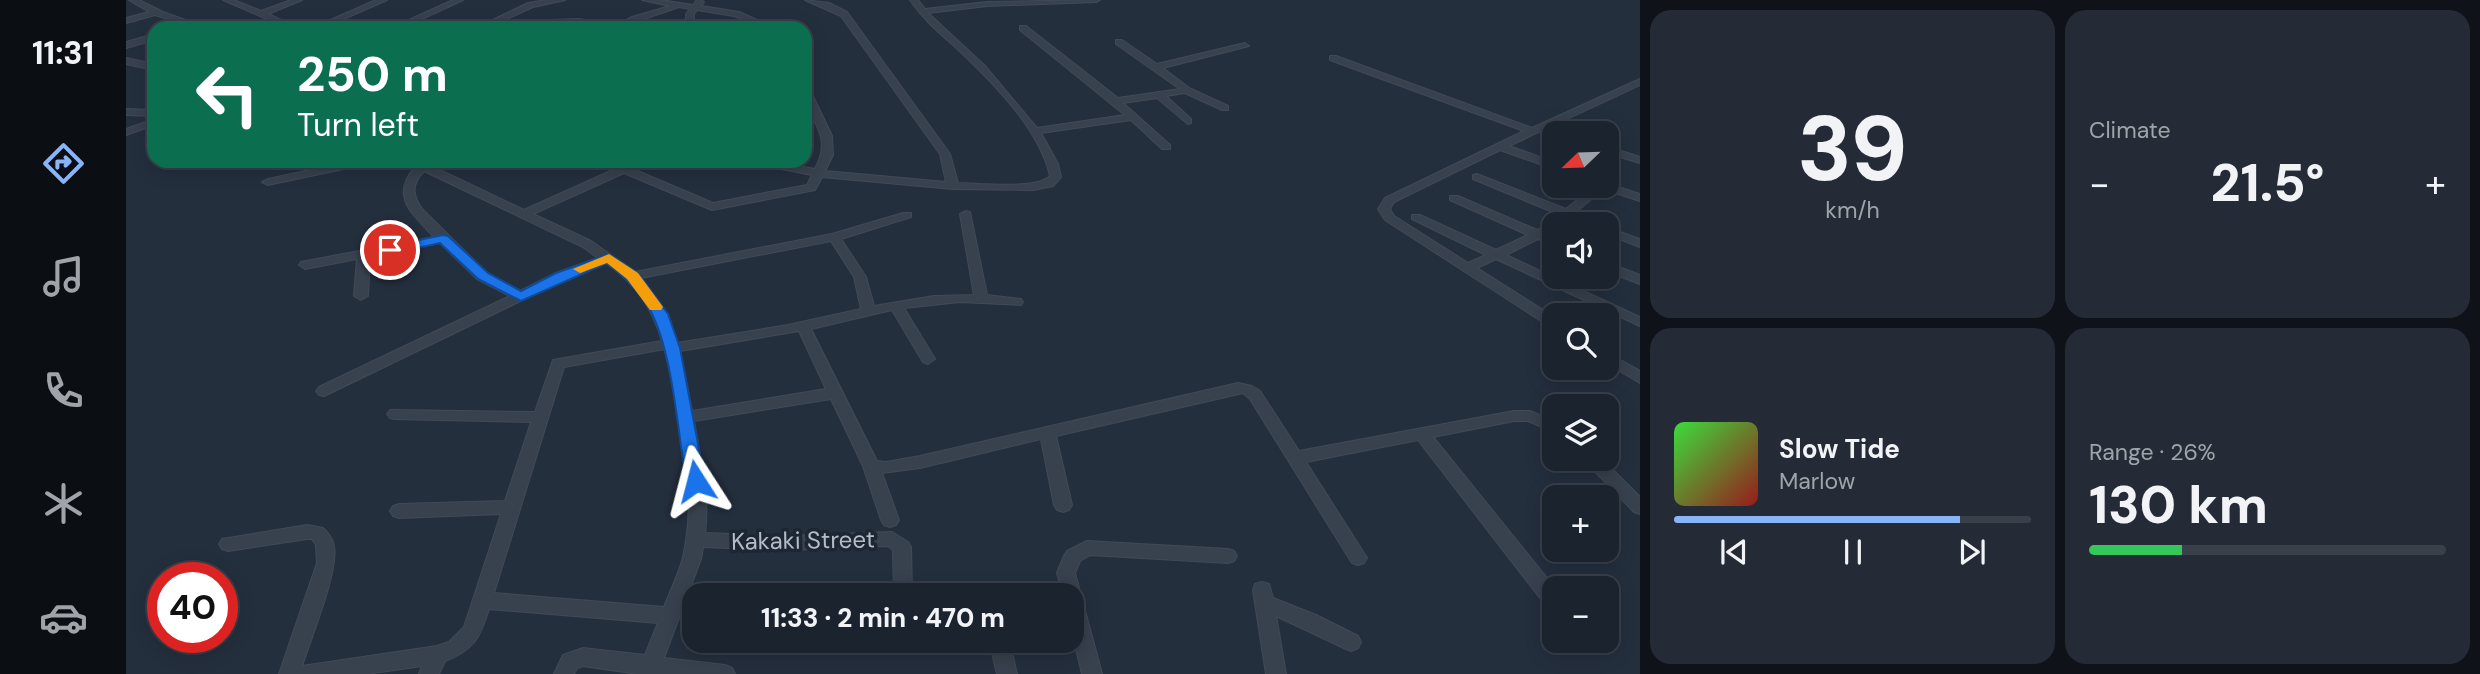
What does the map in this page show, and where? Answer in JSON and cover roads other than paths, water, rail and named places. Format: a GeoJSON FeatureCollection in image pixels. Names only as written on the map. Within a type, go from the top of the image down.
{"type":"FeatureCollection","features":[{"type":"Feature","properties":{"kind":"street"},"geometry":{"type":"LineString","coordinates":[[134,0],[156,12],[184,21]]}},
{"type":"Feature","properties":{"kind":"street"},"geometry":{"type":"LineString","coordinates":[[228,0],[278,21]]}},
{"type":"Feature","properties":{"kind":"street"},"geometry":{"type":"LineString","coordinates":[[260,14],[298,0]]}},
{"type":"Feature","properties":{"kind":"street"},"geometry":{"type":"LineString","coordinates":[[333,21],[383,0]]}},
{"type":"Feature","properties":{"kind":"street"},"geometry":{"type":"LineString","coordinates":[[411,21],[459,0]]}},
{"type":"Feature","properties":{"kind":"street"},"geometry":{"type":"LineString","coordinates":[[496,21],[531,5],[561,0]]}},
{"type":"Feature","properties":{"kind":"street"},"geometry":{"type":"LineString","coordinates":[[646,0],[736,14],[754,21]]}},
{"type":"Feature","properties":{"kind":"street"},"geometry":{"type":"LineString","coordinates":[[690,21],[694,7],[704,0]]}},
{"type":"Feature","properties":{"kind":"street"},"geometry":{"type":"LineString","coordinates":[[809,0],[844,14],[945,154],[953,186]]}},
{"type":"Feature","properties":{"kind":"street"},"geometry":{"type":"LineString","coordinates":[[791,168],[817,173],[953,186],[1033,187],[1049,184],[1056,177],[1055,166],[1034,131],[975,61],[921,12],[915,0]]}},
{"type":"Feature","properties":{"kind":"street"},"geometry":{"type":"LineString","coordinates":[[921,12],[977,2],[1096,0]]}},
{"type":"Feature","properties":{"kind":"street"},"geometry":{"type":"LineString","coordinates":[[636,21],[680,6]]}},
{"type":"Feature","properties":{"kind":"street"},"geometry":{"type":"LineString","coordinates":[[126,20],[156,12]]}},
{"type":"Feature","properties":{"kind":"street"},"geometry":{"type":"LineString","coordinates":[[1023,28],[1116,101],[1166,147]]}},
{"type":"Feature","properties":{"kind":"street"},"geometry":{"type":"LineString","coordinates":[[126,45],[147,39]]}},
{"type":"Feature","properties":{"kind":"street"},"geometry":{"type":"LineString","coordinates":[[1119,42],[1186,90],[1225,108]]}},
{"type":"Feature","properties":{"kind":"street"},"geometry":{"type":"LineString","coordinates":[[1156,67],[1245,46]]}},
{"type":"Feature","properties":{"kind":"street"},"geometry":{"type":"LineString","coordinates":[[1333,58],[1542,130]]}},
{"type":"Feature","properties":{"kind":"street"},"geometry":{"type":"LineString","coordinates":[[126,61],[147,66]]}},
{"type":"Feature","properties":{"kind":"street"},"geometry":{"type":"LineString","coordinates":[[1542,315],[1389,218],[1384,209],[1389,200],[1640,82]]}},
{"type":"Feature","properties":{"kind":"street"},"geometry":{"type":"LineString","coordinates":[[1116,101],[1186,90]]}},
{"type":"Feature","properties":{"kind":"street"},"geometry":{"type":"LineString","coordinates":[[1159,95],[1188,121]]}},
{"type":"Feature","properties":{"kind":"street"},"geometry":{"type":"LineString","coordinates":[[524,214],[625,169],[712,207],[811,188],[828,155],[827,136],[812,105]]}},
{"type":"Feature","properties":{"kind":"street"},"geometry":{"type":"LineString","coordinates":[[126,112],[147,113]]}},
{"type":"Feature","properties":{"kind":"street"},"geometry":{"type":"LineString","coordinates":[[1034,131],[1131,117]]}},
{"type":"Feature","properties":{"kind":"street"},"geometry":{"type":"LineString","coordinates":[[126,132],[147,124]]}},
{"type":"Feature","properties":{"kind":"street"},"geometry":{"type":"LineString","coordinates":[[1500,146],[1542,162]]}},
{"type":"Feature","properties":{"kind":"street"},"geometry":{"type":"LineString","coordinates":[[1619,153],[1640,160]]}},
{"type":"Feature","properties":{"kind":"street"},"geometry":{"type":"LineString","coordinates":[[268,182],[334,168]]}},
{"type":"Feature","properties":{"kind":"street"},"geometry":{"type":"LineString","coordinates":[[415,168],[408,195],[412,204],[443,239],[483,276],[521,297]]}},
{"type":"Feature","properties":{"kind":"street"},"geometry":{"type":"LineString","coordinates":[[427,168],[609,258],[633,276],[660,314],[671,346],[686,418],[696,481],[698,522],[692,559],[650,669]]}},
{"type":"Feature","properties":{"kind":"street"},"geometry":{"type":"LineString","coordinates":[[1477,177],[1554,212]]}},
{"type":"Feature","properties":{"kind":"street"},"geometry":{"type":"LineString","coordinates":[[1619,191],[1640,198]]}},
{"type":"Feature","properties":{"kind":"street"},"geometry":{"type":"LineString","coordinates":[[1454,198],[1542,237]]}},
{"type":"Feature","properties":{"kind":"street"},"geometry":{"type":"LineString","coordinates":[[1573,212],[1588,198]]}},
{"type":"Feature","properties":{"kind":"street"},"geometry":{"type":"LineString","coordinates":[[966,214],[981,297]]}},
{"type":"Feature","properties":{"kind":"street"},"geometry":{"type":"LineString","coordinates":[[633,276],[834,237],[907,215]]}},
{"type":"Feature","properties":{"kind":"street"},"geometry":{"type":"LineString","coordinates":[[1416,218],[1640,322]]}},
{"type":"Feature","properties":{"kind":"street"},"geometry":{"type":"LineString","coordinates":[[1468,268],[1542,233]]}},
{"type":"Feature","properties":{"kind":"street"},"geometry":{"type":"LineString","coordinates":[[1619,235],[1640,243]]}},
{"type":"Feature","properties":{"kind":"street"},"geometry":{"type":"LineString","coordinates":[[834,237],[860,277],[868,310]]}},
{"type":"Feature","properties":{"kind":"street"},"geometry":{"type":"LineString","coordinates":[[305,265],[443,239]]}},
{"type":"Feature","properties":{"kind":"street"},"geometry":{"type":"LineString","coordinates":[[361,296],[363,255]]}},
{"type":"Feature","properties":{"kind":"street"},"geometry":{"type":"LineString","coordinates":[[324,391],[561,276],[609,258]]}},
{"type":"Feature","properties":{"kind":"street"},"geometry":{"type":"LineString","coordinates":[[1619,271],[1640,280]]}},
{"type":"Feature","properties":{"kind":"street"},"geometry":{"type":"LineString","coordinates":[[304,674],[433,664],[456,648],[472,632],[558,363],[803,326],[918,300],[981,297],[1016,302]]}},
{"type":"Feature","properties":{"kind":"street"},"geometry":{"type":"LineString","coordinates":[[895,305],[928,359]]}},
{"type":"Feature","properties":{"kind":"street"},"geometry":{"type":"LineString","coordinates":[[803,326],[871,466],[890,520]]}},
{"type":"Feature","properties":{"kind":"street"},"geometry":{"type":"LineString","coordinates":[[1619,364],[1640,378]]}},
{"type":"Feature","properties":{"kind":"street"},"geometry":{"type":"LineString","coordinates":[[871,466],[886,468],[920,462],[1238,388],[1247,389],[1255,395],[1358,558]]}},
{"type":"Feature","properties":{"kind":"street"},"geometry":{"type":"LineString","coordinates":[[686,418],[835,393]]}},
{"type":"Feature","properties":{"kind":"street"},"geometry":{"type":"LineString","coordinates":[[396,414],[541,417]]}},
{"type":"Feature","properties":{"kind":"street"},"geometry":{"type":"LineString","coordinates":[[1295,458],[1514,416],[1530,416],[1542,421]]}},
{"type":"Feature","properties":{"kind":"street"},"geometry":{"type":"LineString","coordinates":[[1046,432],[1063,505]]}},
{"type":"Feature","properties":{"kind":"street"},"geometry":{"type":"LineString","coordinates":[[1422,434],[1542,586]]}},
{"type":"Feature","properties":{"kind":"street"},"geometry":{"type":"LineString","coordinates":[[1603,471],[1640,508]]}},
{"type":"Feature","properties":{"kind":"street"},"geometry":{"type":"LineString","coordinates":[[399,511],[511,507]]}},
{"type":"Feature","properties":{"kind":"street"},"geometry":{"type":"LineString","coordinates":[[228,544],[307,532],[317,533],[325,543],[326,563],[289,674]]}},
{"type":"Feature","properties":{"kind":"street","name":"Kakaki Street"},"geometry":{"type":"LineString","coordinates":[[695,540],[787,542],[891,539],[902,547],[903,583]]}},
{"type":"Feature","properties":{"kind":"street"},"geometry":{"type":"LineString","coordinates":[[1069,583],[1066,573],[1073,556],[1087,548],[1228,556]]}},
{"type":"Feature","properties":{"kind":"street"},"geometry":{"type":"LineString","coordinates":[[1276,674],[1263,596],[1351,642]]}},
{"type":"Feature","properties":{"kind":"street"},"geometry":{"type":"LineString","coordinates":[[481,600],[670,616]]}},
{"type":"Feature","properties":{"kind":"street"},"geometry":{"type":"LineString","coordinates":[[1084,643],[1092,674]]}},
{"type":"Feature","properties":{"kind":"street"},"geometry":{"type":"LineString","coordinates":[[1002,653],[1007,674]]}},
{"type":"Feature","properties":{"kind":"street"},"geometry":{"type":"LineString","coordinates":[[565,674],[566,664],[583,657],[650,669],[725,674]]}}]}
